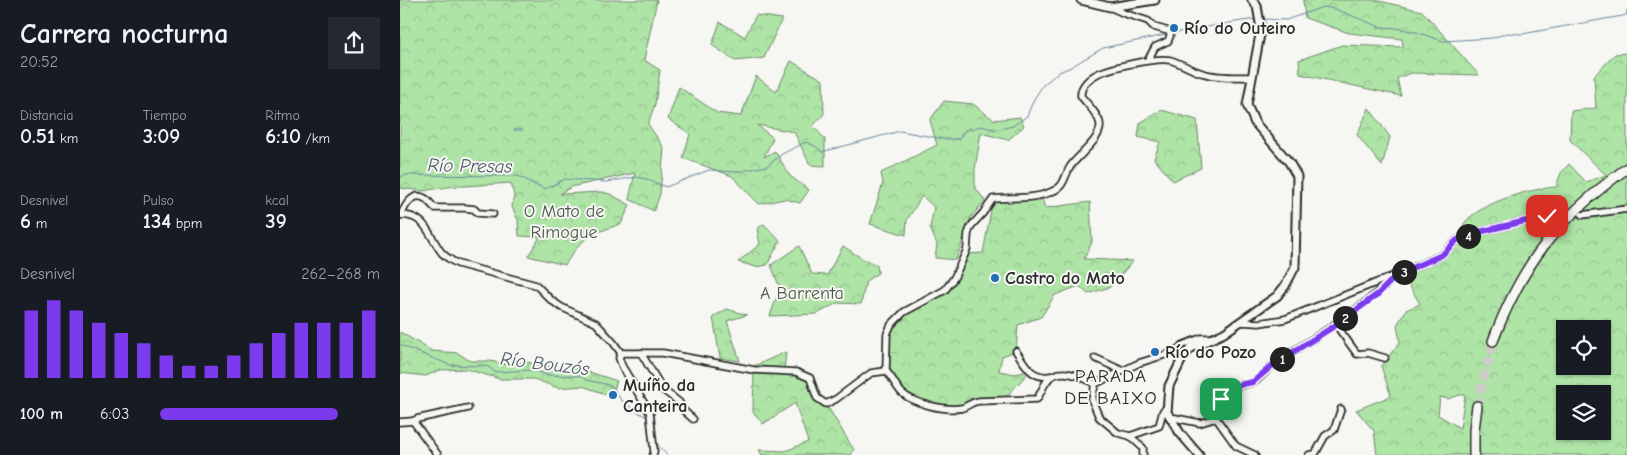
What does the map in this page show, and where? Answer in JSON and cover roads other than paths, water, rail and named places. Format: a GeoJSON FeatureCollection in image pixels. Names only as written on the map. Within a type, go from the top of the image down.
{"type":"FeatureCollection","features":[{"type":"Feature","properties":{"kind":"highway"},"geometry":{"type":"LineString","coordinates":[[1493,341],[1503,314],[1518,283],[1536,255],[1576,209],[1627,168]]}},
{"type":"Feature","properties":{"kind":"highway"},"geometry":{"type":"LineString","coordinates":[[1474,455],[1474,430],[1477,406]]}},
{"type":"Feature","properties":{"kind":"street"},"geometry":{"type":"LineString","coordinates":[[1081,0],[1110,7],[1123,14],[1148,22],[1154,27],[1168,31],[1170,33],[1168,41],[1155,47],[1148,60]]}},
{"type":"Feature","properties":{"kind":"street"},"geometry":{"type":"LineString","coordinates":[[1110,7],[1154,0]]}},
{"type":"Feature","properties":{"kind":"street"},"geometry":{"type":"LineString","coordinates":[[1199,455],[1180,433],[1167,412],[1169,386],[1182,359],[1191,348],[1224,333],[1277,296],[1285,286],[1295,267],[1297,176],[1289,162],[1255,123],[1247,105],[1261,29],[1257,6],[1252,0]]}},
{"type":"Feature","properties":{"kind":"street"},"geometry":{"type":"LineString","coordinates":[[1053,376],[1047,381],[1037,399],[979,400],[970,402],[964,407],[954,408],[928,405],[912,400],[901,392],[886,370],[887,334],[891,325],[904,312],[945,290],[954,278],[965,254],[971,226],[983,214],[993,199],[1038,196],[1053,191],[1064,184],[1070,167],[1087,149],[1100,130],[1100,121],[1081,96],[1082,87],[1098,73],[1148,60],[1170,60],[1204,74],[1252,77]]}},
{"type":"Feature","properties":{"kind":"street"},"geometry":{"type":"LineString","coordinates":[[493,214],[478,213],[474,209],[465,208],[435,208],[424,197],[419,197],[413,198],[405,204],[400,215],[416,217],[425,225],[442,252],[458,264],[536,284],[551,300],[561,307],[596,323],[621,353]]}},
{"type":"Feature","properties":{"kind":"street"},"geometry":{"type":"LineString","coordinates":[[1582,215],[1627,209]]}},
{"type":"Feature","properties":{"kind":"street"},"geometry":{"type":"LineString","coordinates":[[1242,322],[1259,323],[1285,319],[1442,255],[1457,240],[1479,232],[1547,216]]}},
{"type":"Feature","properties":{"kind":"street"},"geometry":{"type":"LineString","coordinates":[[1216,418],[1221,399],[1228,390],[1253,382],[1274,364],[1336,325],[1378,294],[1398,274]]}},
{"type":"Feature","properties":{"kind":"street"},"geometry":{"type":"LineString","coordinates":[[1336,325],[1357,354],[1368,353],[1385,358]]}},
{"type":"Feature","properties":{"kind":"street"},"geometry":{"type":"LineString","coordinates":[[1095,384],[1140,363],[1174,352],[1183,345],[1201,338],[1212,338]]}},
{"type":"Feature","properties":{"kind":"street"},"geometry":{"type":"LineString","coordinates":[[1016,351],[1033,374],[1040,378],[1066,373],[1076,374],[1095,384]]}},
{"type":"Feature","properties":{"kind":"street"},"geometry":{"type":"LineString","coordinates":[[621,353],[663,353],[754,370],[796,372],[810,378],[817,398],[826,404],[871,373],[886,370]]}},
{"type":"Feature","properties":{"kind":"street"},"geometry":{"type":"LineString","coordinates":[[621,353],[619,358],[622,366],[650,413],[653,455]]}},
{"type":"Feature","properties":{"kind":"street"},"geometry":{"type":"LineString","coordinates":[[642,353],[663,390],[679,402],[683,410],[693,419]]}},
{"type":"Feature","properties":{"kind":"street"},"geometry":{"type":"LineString","coordinates":[[1095,358],[1123,371]]}},
{"type":"Feature","properties":{"kind":"street"},"geometry":{"type":"LineString","coordinates":[[1095,384],[1092,400],[1099,417],[1118,433],[1130,436],[1143,448],[1143,455]]}},
{"type":"Feature","properties":{"kind":"street"},"geometry":{"type":"LineString","coordinates":[[1130,436],[1159,426],[1163,411],[1168,407]]}},
{"type":"Feature","properties":{"kind":"street"},"geometry":{"type":"LineString","coordinates":[[400,422],[413,421],[417,418],[468,408]]}},
{"type":"Feature","properties":{"kind":"street"},"geometry":{"type":"LineString","coordinates":[[1310,455],[1315,454],[1325,436],[1334,430],[1341,409]]}},
{"type":"Feature","properties":{"kind":"street"},"geometry":{"type":"LineString","coordinates":[[1170,417],[1200,423],[1216,418]]}},
{"type":"Feature","properties":{"kind":"street"},"geometry":{"type":"LineString","coordinates":[[1216,418],[1236,446],[1255,455]]}},
{"type":"Feature","properties":{"kind":"street"},"geometry":{"type":"LineString","coordinates":[[413,421],[438,455]]}},
{"type":"Feature","properties":{"kind":"waterway","name":"Río Presas"},"geometry":{"type":"LineString","coordinates":[[1263,19],[1286,20],[1323,7],[1335,9],[1380,27],[1416,32],[1443,41],[1493,38],[1507,33],[1522,34],[1622,16],[1626,15],[1627,10]]}},
{"type":"Feature","properties":{"kind":"waterway","name":"Río Presas"},"geometry":{"type":"LineString","coordinates":[[1174,33],[1256,19]]}},
{"type":"Feature","properties":{"kind":"waterway","name":"Río Presas"},"geometry":{"type":"LineString","coordinates":[[400,177],[406,175],[518,176],[545,189],[565,179],[606,182],[636,177],[666,187],[709,170],[736,172],[767,166],[782,154],[806,142],[817,147],[822,152],[900,131],[944,139],[959,139],[964,131],[981,126],[996,130],[1013,126],[1027,116],[1034,99],[1043,85],[1059,72],[1103,48],[1165,35]]}},
{"type":"Feature","properties":{"kind":"waterway"},"geometry":{"type":"LineString","coordinates":[[514,130],[522,130]]}},
{"type":"Feature","properties":{"kind":"waterway","name":"Río Bouzós"},"geometry":{"type":"LineString","coordinates":[[400,345],[450,365],[487,366],[495,372],[532,370],[549,375],[581,376],[586,380],[613,387],[621,400],[647,417]]}},
{"type":"Feature","properties":{"kind":"waterway","name":"Río Bouzós"},"geometry":{"type":"LineString","coordinates":[[655,433],[656,443],[667,455]]}},
{"type":"Feature","properties":{"kind":"tunnel"},"geometry":{"type":"LineString","coordinates":[[1547,216],[1570,215]]}},
{"type":"Feature","properties":{"kind":"tunnel"},"geometry":{"type":"LineString","coordinates":[[1477,406],[1493,341]]}},
{"type":"Feature","properties":{"kind":"place","name":"Río do Outeiro"},"geometry":{"type":"Point","coordinates":[1174,28]}},
{"type":"Feature","properties":{"kind":"place","name":"Castro do Mato"},"geometry":{"type":"Point","coordinates":[995,278]}},
{"type":"Feature","properties":{"kind":"place","name":"Río do Pozo"},"geometry":{"type":"Point","coordinates":[1155,352]}},
{"type":"Feature","properties":{"kind":"place","name":"Muíño da Canteira"},"geometry":{"type":"Point","coordinates":[613,395]}},
{"type":"Feature","properties":{"kind":"district","name":"PARADA DE BAIXO"},"geometry":{"type":"Point","coordinates":[1111,386]}},
{"type":"Feature","properties":{"kind":"park label","name":"O Mato de Rimogue"},"geometry":{"type":"Point","coordinates":[564,221]}},
{"type":"Feature","properties":{"kind":"park label","name":"A Barrenta"},"geometry":{"type":"Point","coordinates":[802,293]}}]}
